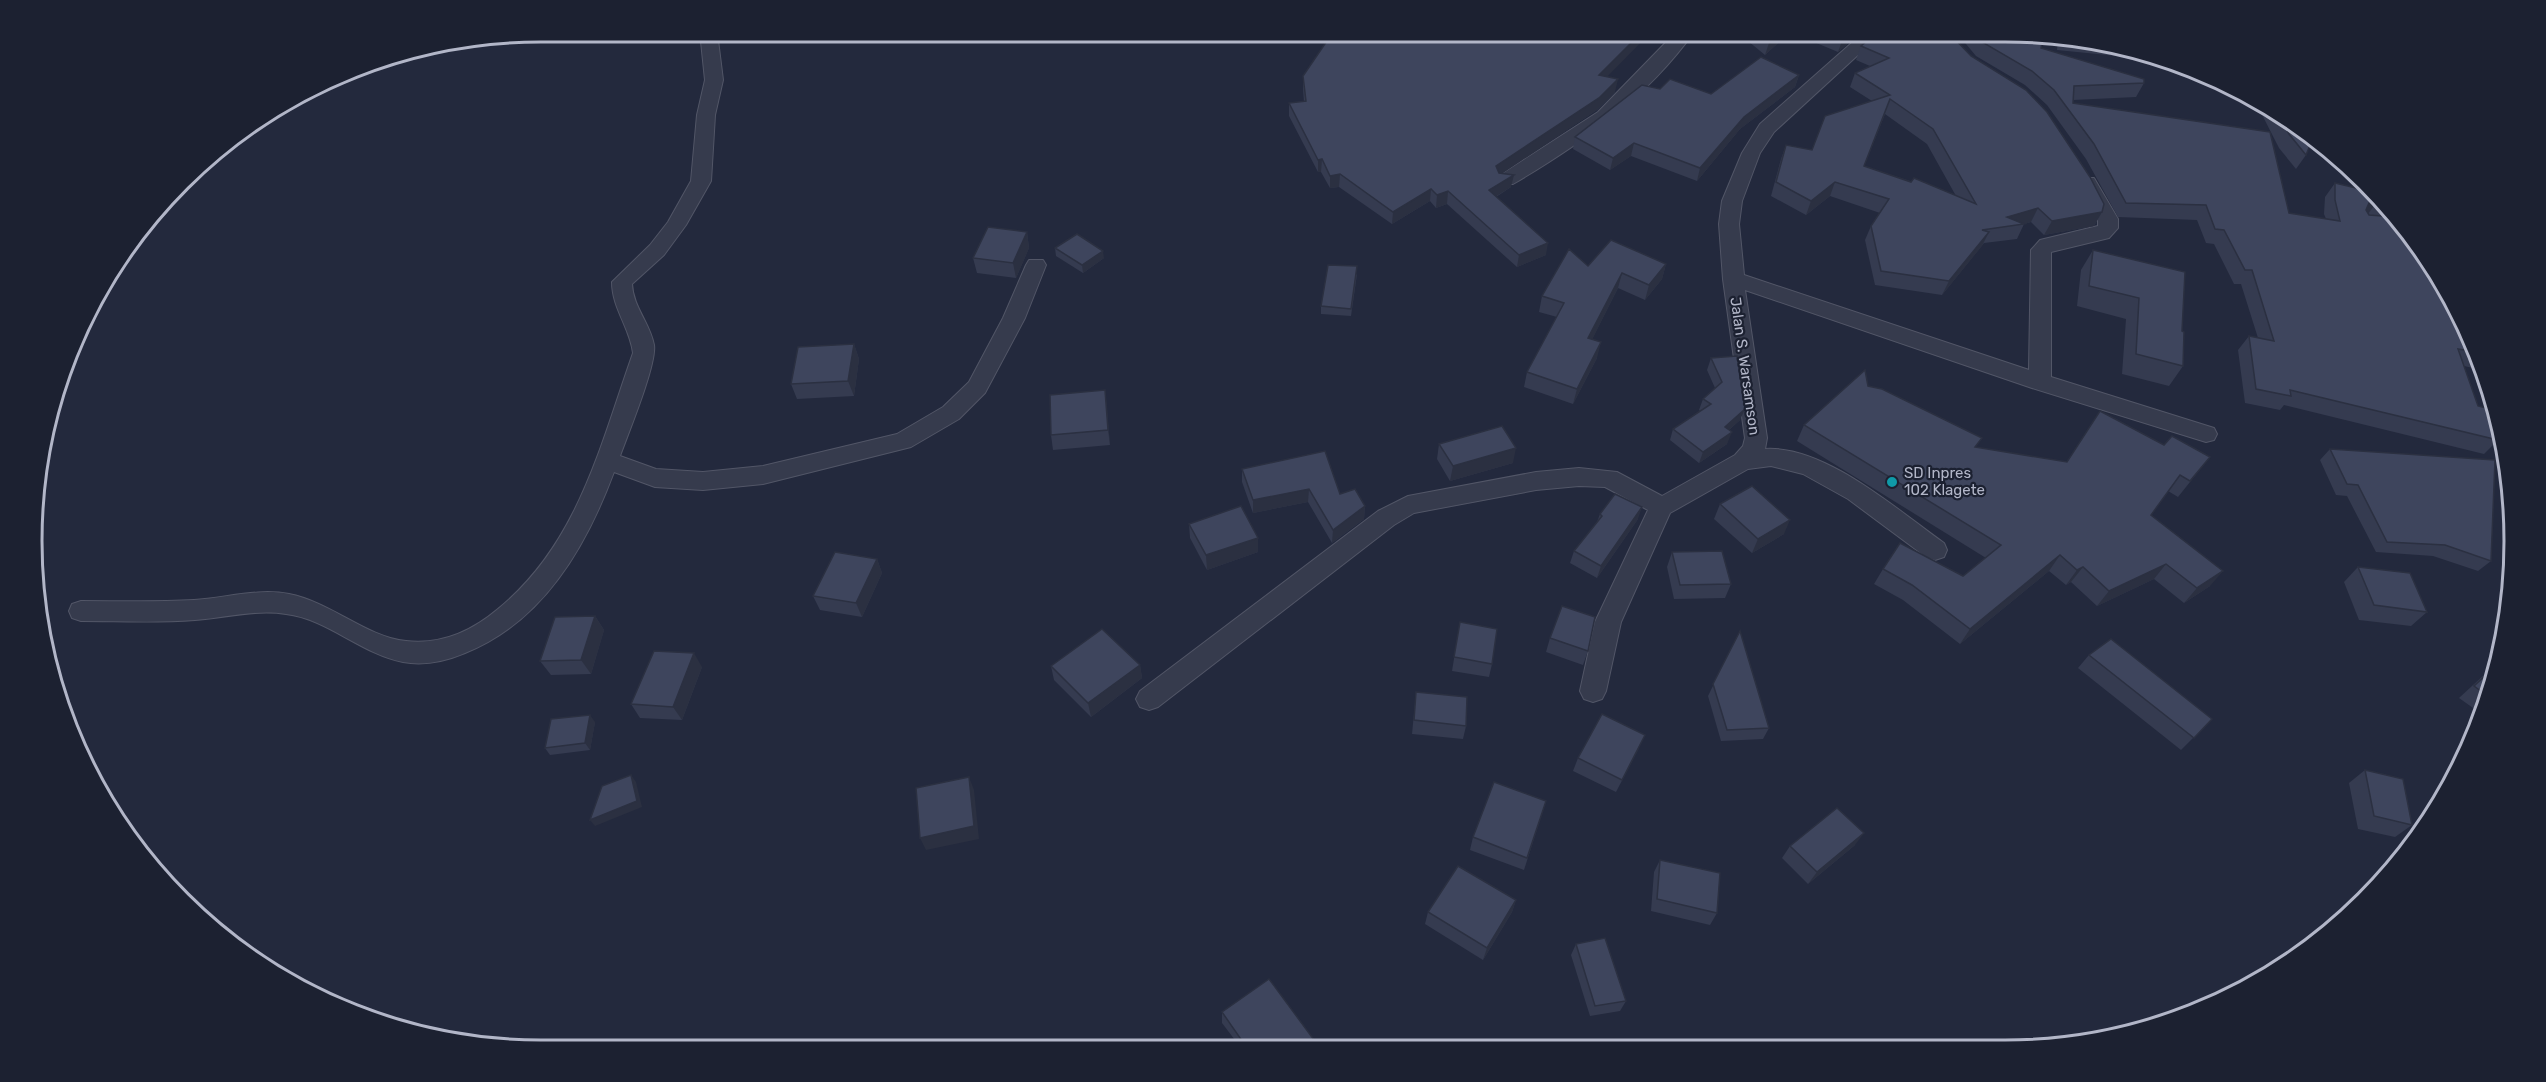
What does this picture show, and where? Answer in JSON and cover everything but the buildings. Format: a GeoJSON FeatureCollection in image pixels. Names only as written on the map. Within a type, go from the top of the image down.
{"type":"FeatureCollection","features":[{"type":"Feature","properties":{"kind":"street"},"geometry":{"type":"LineString","coordinates":[[81,611],[195,610],[287,603],[313,609],[361,636],[391,647],[421,653],[459,645],[490,631],[521,604],[558,561],[586,513],[644,353],[644,337],[624,301],[621,292],[622,282],[657,250],[676,225],[701,181],[706,116],[714,80],[709,42]]}},
{"type":"Feature","properties":{"kind":"street"},"geometry":{"type":"LineString","coordinates":[[1506,180],[1559,149],[1605,114],[1648,73],[1676,42]]}},
{"type":"Feature","properties":{"kind":"street","name":"Jalan S. Warsamson"},"geometry":{"type":"LineString","coordinates":[[1743,461],[1754,449],[1756,438],[1733,279],[1729,224],[1739,178],[1767,128],[1863,42]]}},
{"type":"Feature","properties":{"kind":"street"},"geometry":{"type":"LineString","coordinates":[[2040,382],[2041,250],[2047,245],[2102,233],[2108,228],[2108,219],[2078,169]]}},
{"type":"Feature","properties":{"kind":"street"},"geometry":{"type":"LineString","coordinates":[[606,460],[655,478],[704,481],[763,475],[903,441],[951,412],[976,387],[1014,318],[1035,266]]}},
{"type":"Feature","properties":{"kind":"street"},"geometry":{"type":"LineString","coordinates":[[1733,279],[2040,382],[2206,434]]}},
{"type":"Feature","properties":{"kind":"street"},"geometry":{"type":"LineString","coordinates":[[1593,691],[1608,622],[1646,536],[1662,507],[1743,461],[1771,457],[1808,465],[1833,479],[1935,550]]}},
{"type":"Feature","properties":{"kind":"street"},"geometry":{"type":"LineString","coordinates":[[1149,699],[1386,518],[1408,506],[1536,481],[1579,477],[1609,478],[1662,507]]}},
{"type":"Feature","properties":{"kind":"place","name":"SD Inpres 102 Klagete"},"geometry":{"type":"Point","coordinates":[1892,482]}}]}
